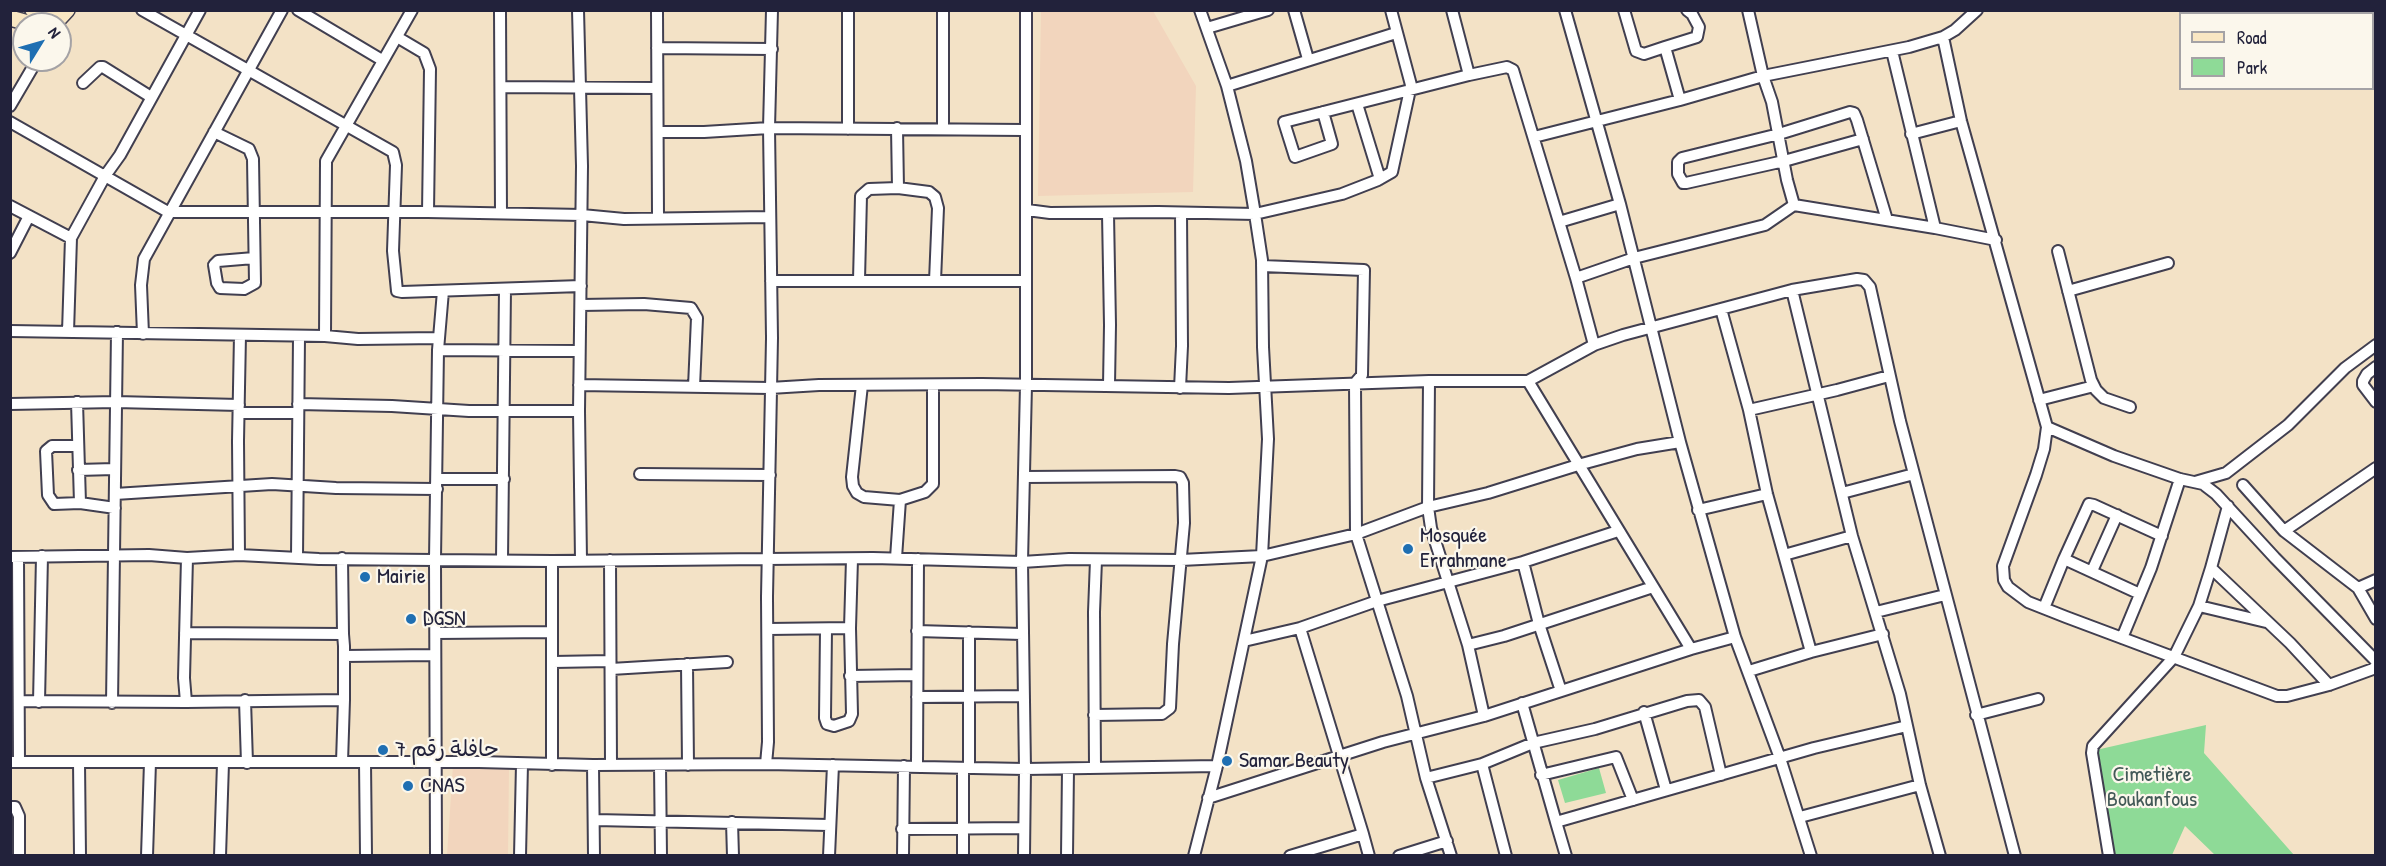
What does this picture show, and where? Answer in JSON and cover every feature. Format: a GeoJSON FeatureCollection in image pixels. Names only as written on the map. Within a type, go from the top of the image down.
{"type":"FeatureCollection","features":[{"type":"Feature","properties":{"kind":"street"},"geometry":{"type":"LineString","coordinates":[[142,10],[393,152],[396,165],[393,251],[397,291],[581,286]]}},
{"type":"Feature","properties":{"kind":"street"},"geometry":{"type":"LineString","coordinates":[[69,332],[70,238],[105,176],[120,155],[200,10]]}},
{"type":"Feature","properties":{"kind":"street"},"geometry":{"type":"LineString","coordinates":[[143,334],[141,285],[144,259],[282,10]]}},
{"type":"Feature","properties":{"kind":"street"},"geometry":{"type":"LineString","coordinates":[[298,10],[382,60]]}},
{"type":"Feature","properties":{"kind":"street"},"geometry":{"type":"LineString","coordinates":[[325,336],[326,161],[412,10]]}},
{"type":"Feature","properties":{"kind":"street"},"geometry":{"type":"LineString","coordinates":[[500,10],[501,213]]}},
{"type":"Feature","properties":{"kind":"street"},"geometry":{"type":"LineString","coordinates":[[578,10],[582,215],[579,351],[581,560]]}},
{"type":"Feature","properties":{"kind":"street"},"geometry":{"type":"LineString","coordinates":[[657,10],[658,217]]}},
{"type":"Feature","properties":{"kind":"street"},"geometry":{"type":"LineString","coordinates":[[766,764],[771,281],[769,128],[772,10]]}},
{"type":"Feature","properties":{"kind":"street"},"geometry":{"type":"LineString","coordinates":[[848,10],[848,129]]}},
{"type":"Feature","properties":{"kind":"street"},"geometry":{"type":"LineString","coordinates":[[943,10],[943,129]]}},
{"type":"Feature","properties":{"kind":"street"},"geometry":{"type":"LineString","coordinates":[[1024,855],[1022,562],[1026,385],[1027,210],[1024,130],[1026,10]]}},
{"type":"Feature","properties":{"kind":"street"},"geometry":{"type":"LineString","coordinates":[[1194,855],[1217,766],[1262,556],[1269,439],[1265,387],[1262,266],[1255,214],[1246,161],[1227,86],[1200,10]]}},
{"type":"Feature","properties":{"kind":"street"},"geometry":{"type":"LineString","coordinates":[[1206,28],[1268,10]]}},
{"type":"Feature","properties":{"kind":"street"},"geometry":{"type":"LineString","coordinates":[[1294,10],[1308,59]]}},
{"type":"Feature","properties":{"kind":"street"},"geometry":{"type":"LineString","coordinates":[[1027,210],[1050,213],[1255,214],[1332,197],[1380,179],[1394,168],[1411,91],[1391,10]]}},
{"type":"Feature","properties":{"kind":"street"},"geometry":{"type":"LineString","coordinates":[[1452,10],[1469,75]]}},
{"type":"Feature","properties":{"kind":"street"},"geometry":{"type":"LineString","coordinates":[[1565,10],[1620,204],[1698,510],[1735,637],[1780,758],[1811,855]]}},
{"type":"Feature","properties":{"kind":"street"},"geometry":{"type":"LineString","coordinates":[[1624,10],[1636,51],[1644,54],[1697,37],[1699,27],[1687,10]]}},
{"type":"Feature","properties":{"kind":"street"},"geometry":{"type":"LineString","coordinates":[[1748,10],[1763,76],[1772,102],[1794,205]]}},
{"type":"Feature","properties":{"kind":"street"},"geometry":{"type":"LineString","coordinates":[[1534,137],[1680,100],[1763,76],[1892,51],[1943,37],[1955,30],[1977,10]]}},
{"type":"Feature","properties":{"kind":"street"},"geometry":{"type":"LineString","coordinates":[[1227,86],[1396,33]]}},
{"type":"Feature","properties":{"kind":"street"},"geometry":{"type":"LineString","coordinates":[[397,37],[424,53],[430,69],[428,212]]}},
{"type":"Feature","properties":{"kind":"street"},"geometry":{"type":"LineString","coordinates":[[1943,37],[1961,121],[2047,427],[2044,449],[2036,475],[2003,566],[2004,580],[2008,587],[2016,595],[2044,608],[2277,696],[2287,696],[2329,685],[2374,666],[2228,506],[2203,484],[2180,479],[2114,456],[2047,427]]}},
{"type":"Feature","properties":{"kind":"street"},"geometry":{"type":"LineString","coordinates":[[1665,47],[1680,100]]}},
{"type":"Feature","properties":{"kind":"street"},"geometry":{"type":"LineString","coordinates":[[657,48],[772,49]]}},
{"type":"Feature","properties":{"kind":"street"},"geometry":{"type":"LineString","coordinates":[[1892,51],[1935,228]]}},
{"type":"Feature","properties":{"kind":"street"},"geometry":{"type":"LineString","coordinates":[[83,84],[100,67],[104,67],[152,97]]}},
{"type":"Feature","properties":{"kind":"street"},"geometry":{"type":"LineString","coordinates":[[1323,112],[1332,144],[1295,157],[1284,122],[1323,112],[1411,91],[1469,75],[1507,67],[1513,70],[1594,345]]}},
{"type":"Feature","properties":{"kind":"street"},"geometry":{"type":"LineString","coordinates":[[10,106],[15,89],[28,72]]}},
{"type":"Feature","properties":{"kind":"street"},"geometry":{"type":"LineString","coordinates":[[501,87],[657,88]]}},
{"type":"Feature","properties":{"kind":"street"},"geometry":{"type":"LineString","coordinates":[[1357,104],[1380,179]]}},
{"type":"Feature","properties":{"kind":"street"},"geometry":{"type":"LineString","coordinates":[[1863,139],[1784,161],[1686,183],[1683,183],[1678,174],[1678,162],[1682,158],[1779,134],[1850,112],[1854,113],[1857,120],[1863,139],[1887,220]]}},
{"type":"Feature","properties":{"kind":"street"},"geometry":{"type":"LineString","coordinates":[[1911,134],[1961,121]]}},
{"type":"Feature","properties":{"kind":"street"},"geometry":{"type":"LineString","coordinates":[[10,122],[168,212],[501,213],[582,215],[624,219],[770,217]]}},
{"type":"Feature","properties":{"kind":"street"},"geometry":{"type":"LineString","coordinates":[[658,132],[769,128],[1024,130]]}},
{"type":"Feature","properties":{"kind":"street"},"geometry":{"type":"LineString","coordinates":[[897,128],[898,188]]}},
{"type":"Feature","properties":{"kind":"street"},"geometry":{"type":"LineString","coordinates":[[214,132],[252,152],[254,258]]}},
{"type":"Feature","properties":{"kind":"street"},"geometry":{"type":"LineString","coordinates":[[859,279],[861,196],[868,189],[898,188],[929,192],[935,197],[938,208],[935,281]]}},
{"type":"Feature","properties":{"kind":"street"},"geometry":{"type":"LineString","coordinates":[[1559,222],[1620,204]]}},
{"type":"Feature","properties":{"kind":"street"},"geometry":{"type":"LineString","coordinates":[[1576,278],[1634,258],[1765,225],[1794,205],[1996,240]]}},
{"type":"Feature","properties":{"kind":"street"},"geometry":{"type":"LineString","coordinates":[[10,206],[70,238]]}},
{"type":"Feature","properties":{"kind":"street"},"geometry":{"type":"LineString","coordinates":[[1180,388],[1181,213]]}},
{"type":"Feature","properties":{"kind":"street"},"geometry":{"type":"LineString","coordinates":[[1108,214],[1109,385]]}},
{"type":"Feature","properties":{"kind":"street"},"geometry":{"type":"LineString","coordinates":[[10,253],[29,216]]}},
{"type":"Feature","properties":{"kind":"street"},"geometry":{"type":"LineString","coordinates":[[2058,251],[2094,386],[2104,398],[2130,407]]}},
{"type":"Feature","properties":{"kind":"street"},"geometry":{"type":"LineString","coordinates":[[2068,291],[2168,263]]}},
{"type":"Feature","properties":{"kind":"street"},"geometry":{"type":"LineString","coordinates":[[1262,266],[1364,270],[1362,375],[1355,383],[1356,534],[1417,732],[1426,778],[1451,855]]}},
{"type":"Feature","properties":{"kind":"street"},"geometry":{"type":"LineString","coordinates":[[771,281],[859,279],[1025,281]]}},
{"type":"Feature","properties":{"kind":"street"},"geometry":{"type":"LineString","coordinates":[[579,385],[770,388],[862,385],[1109,385],[1180,388],[1429,381],[1527,381],[1594,345],[1650,327],[1792,290],[1848,280],[1864,280],[1869,287],[1889,376],[1945,595],[2015,855]]}},
{"type":"Feature","properties":{"kind":"street"},"geometry":{"type":"LineString","coordinates":[[502,559],[505,289]]}},
{"type":"Feature","properties":{"kind":"street"},"geometry":{"type":"LineString","coordinates":[[1792,290],[1852,536],[1883,634],[1920,785],[1940,855]]}},
{"type":"Feature","properties":{"kind":"street"},"geometry":{"type":"LineString","coordinates":[[436,855],[435,559],[438,350],[443,291]]}},
{"type":"Feature","properties":{"kind":"street"},"geometry":{"type":"LineString","coordinates":[[581,305],[644,304],[691,308],[697,318],[694,387]]}},
{"type":"Feature","properties":{"kind":"street"},"geometry":{"type":"LineString","coordinates":[[1721,309],[1749,410],[1767,494],[1811,652]]}},
{"type":"Feature","properties":{"kind":"street"},"geometry":{"type":"LineString","coordinates":[[10,331],[325,336],[358,339],[439,338]]}},
{"type":"Feature","properties":{"kind":"street"},"geometry":{"type":"LineString","coordinates":[[112,703],[117,332]]}},
{"type":"Feature","properties":{"kind":"street"},"geometry":{"type":"LineString","coordinates":[[239,555],[240,335]]}},
{"type":"Feature","properties":{"kind":"street"},"geometry":{"type":"LineString","coordinates":[[297,558],[299,336]]}},
{"type":"Feature","properties":{"kind":"street"},"geometry":{"type":"LineString","coordinates":[[2195,482],[2226,473],[2288,425],[2345,368],[2376,345]]}},
{"type":"Feature","properties":{"kind":"street"},"geometry":{"type":"LineString","coordinates":[[438,350],[579,351]]}},
{"type":"Feature","properties":{"kind":"street"},"geometry":{"type":"LineString","coordinates":[[2376,367],[2367,374],[2363,385],[2376,402]]}},
{"type":"Feature","properties":{"kind":"street"},"geometry":{"type":"LineString","coordinates":[[1749,410],[1889,376]]}},
{"type":"Feature","properties":{"kind":"street"},"geometry":{"type":"LineString","coordinates":[[1429,381],[1428,507],[1431,528],[1468,645],[1484,716]]}},
{"type":"Feature","properties":{"kind":"street"},"geometry":{"type":"LineString","coordinates":[[1527,381],[1551,416],[1578,465],[1636,556],[1691,649]]}},
{"type":"Feature","properties":{"kind":"street"},"geometry":{"type":"LineString","coordinates":[[862,385],[852,477],[854,486],[857,493],[864,497],[900,500],[925,492],[933,484],[933,385]]}},
{"type":"Feature","properties":{"kind":"street"},"geometry":{"type":"LineString","coordinates":[[2039,400],[2094,386]]}},
{"type":"Feature","properties":{"kind":"street"},"geometry":{"type":"LineString","coordinates":[[77,402],[80,503]]}},
{"type":"Feature","properties":{"kind":"street"},"geometry":{"type":"LineString","coordinates":[[10,404],[116,402],[239,409],[579,411]]}},
{"type":"Feature","properties":{"kind":"street"},"geometry":{"type":"LineString","coordinates":[[1217,766],[1025,769],[917,765],[15,762],[18,701],[14,665],[14,557],[149,555],[187,558],[239,555],[297,558],[552,561],[896,558],[1022,562],[1069,559],[1181,560],[1262,556],[1356,534],[1428,507],[1488,493],[1578,465],[1637,449],[1680,442]]}},
{"type":"Feature","properties":{"kind":"street"},"geometry":{"type":"LineString","coordinates":[[77,446],[49,447],[46,451],[48,495],[54,504],[80,503],[115,508]]}},
{"type":"Feature","properties":{"kind":"street"},"geometry":{"type":"LineString","coordinates":[[2284,531],[2376,468]]}},
{"type":"Feature","properties":{"kind":"street"},"geometry":{"type":"LineString","coordinates":[[78,470],[114,469]]}},
{"type":"Feature","properties":{"kind":"street"},"geometry":{"type":"LineString","coordinates":[[640,474],[770,475]]}},
{"type":"Feature","properties":{"kind":"street"},"geometry":{"type":"LineString","coordinates":[[1842,493],[1914,474]]}},
{"type":"Feature","properties":{"kind":"street"},"geometry":{"type":"LineString","coordinates":[[1024,477],[1180,477],[1183,483],[1181,560],[1170,708],[1162,714],[1094,715]]}},
{"type":"Feature","properties":{"kind":"street"},"geometry":{"type":"LineString","coordinates":[[115,494],[238,485],[298,484],[336,488],[504,479]]}},
{"type":"Feature","properties":{"kind":"street"},"geometry":{"type":"LineString","coordinates":[[2122,638],[2162,536],[2180,479]]}},
{"type":"Feature","properties":{"kind":"street"},"geometry":{"type":"LineString","coordinates":[[2243,485],[2284,531],[2358,588],[2376,619]]}},
{"type":"Feature","properties":{"kind":"street"},"geometry":{"type":"LineString","coordinates":[[1698,510],[1767,494]]}},
{"type":"Feature","properties":{"kind":"street"},"geometry":{"type":"LineString","coordinates":[[896,558],[900,500]]}},
{"type":"Feature","properties":{"kind":"street"},"geometry":{"type":"LineString","coordinates":[[2044,608],[2085,508],[2089,504],[2162,536]]}},
{"type":"Feature","properties":{"kind":"street"},"geometry":{"type":"LineString","coordinates":[[2109,855],[2092,753],[2093,746],[2174,657],[2199,606],[2228,506]]}},
{"type":"Feature","properties":{"kind":"street"},"geometry":{"type":"LineString","coordinates":[[2092,571],[2117,515]]}},
{"type":"Feature","properties":{"kind":"street"},"geometry":{"type":"LineString","coordinates":[[1245,641],[1523,562],[1618,531]]}},
{"type":"Feature","properties":{"kind":"street"},"geometry":{"type":"LineString","coordinates":[[1784,555],[1852,536]]}},
{"type":"Feature","properties":{"kind":"street"},"geometry":{"type":"LineString","coordinates":[[39,702],[42,556]]}},
{"type":"Feature","properties":{"kind":"street"},"geometry":{"type":"LineString","coordinates":[[186,702],[187,558]]}},
{"type":"Feature","properties":{"kind":"street"},"geometry":{"type":"LineString","coordinates":[[342,558],[344,656],[342,762]]}},
{"type":"Feature","properties":{"kind":"street"},"geometry":{"type":"LineString","coordinates":[[826,629],[825,718],[827,724],[834,726],[849,721],[852,714],[850,628],[852,559]]}},
{"type":"Feature","properties":{"kind":"street"},"geometry":{"type":"LineString","coordinates":[[917,765],[918,559]]}},
{"type":"Feature","properties":{"kind":"street"},"geometry":{"type":"LineString","coordinates":[[2064,559],[2140,594]]}},
{"type":"Feature","properties":{"kind":"street"},"geometry":{"type":"LineString","coordinates":[[1095,767],[1096,560]]}},
{"type":"Feature","properties":{"kind":"street"},"geometry":{"type":"LineString","coordinates":[[552,561],[552,765]]}},
{"type":"Feature","properties":{"kind":"street"},"geometry":{"type":"LineString","coordinates":[[610,561],[611,764]]}},
{"type":"Feature","properties":{"kind":"street"},"geometry":{"type":"LineString","coordinates":[[1523,562],[1539,624],[1561,691]]}},
{"type":"Feature","properties":{"kind":"street"},"geometry":{"type":"LineString","coordinates":[[2211,568],[2329,685]]}},
{"type":"Feature","properties":{"kind":"street"},"geometry":{"type":"LineString","coordinates":[[2358,588],[2376,580]]}},
{"type":"Feature","properties":{"kind":"street"},"geometry":{"type":"LineString","coordinates":[[1468,645],[1653,587]]}},
{"type":"Feature","properties":{"kind":"street"},"geometry":{"type":"LineString","coordinates":[[1876,612],[1945,595]]}},
{"type":"Feature","properties":{"kind":"street"},"geometry":{"type":"LineString","coordinates":[[2199,606],[2268,622]]}},
{"type":"Feature","properties":{"kind":"street"},"geometry":{"type":"LineString","coordinates":[[1300,627],[1369,855]]}},
{"type":"Feature","properties":{"kind":"street"},"geometry":{"type":"LineString","coordinates":[[768,629],[850,628]]}},
{"type":"Feature","properties":{"kind":"street"},"geometry":{"type":"LineString","coordinates":[[917,631],[1022,634]]}},
{"type":"Feature","properties":{"kind":"street"},"geometry":{"type":"LineString","coordinates":[[436,633],[552,632]]}},
{"type":"Feature","properties":{"kind":"street"},"geometry":{"type":"LineString","coordinates":[[963,855],[969,632]]}},
{"type":"Feature","properties":{"kind":"street"},"geometry":{"type":"LineString","coordinates":[[185,633],[343,634]]}},
{"type":"Feature","properties":{"kind":"street"},"geometry":{"type":"LineString","coordinates":[[1749,671],[1811,652],[1883,634]]}},
{"type":"Feature","properties":{"kind":"street"},"geometry":{"type":"LineString","coordinates":[[1208,798],[1417,732],[1484,716],[1735,637]]}},
{"type":"Feature","properties":{"kind":"street"},"geometry":{"type":"LineString","coordinates":[[344,656],[435,655]]}},
{"type":"Feature","properties":{"kind":"street"},"geometry":{"type":"LineString","coordinates":[[553,662],[611,665],[727,662]]}},
{"type":"Feature","properties":{"kind":"street"},"geometry":{"type":"LineString","coordinates":[[687,664],[688,765]]}},
{"type":"Feature","properties":{"kind":"street"},"geometry":{"type":"LineString","coordinates":[[850,676],[916,675]]}},
{"type":"Feature","properties":{"kind":"street"},"geometry":{"type":"LineString","coordinates":[[917,697],[1024,696]]}},
{"type":"Feature","properties":{"kind":"street"},"geometry":{"type":"LineString","coordinates":[[1426,778],[1482,764],[1533,743],[1594,729],[1687,700],[1700,699],[1721,775]]}},
{"type":"Feature","properties":{"kind":"street"},"geometry":{"type":"LineString","coordinates":[[1977,715],[2038,699]]}},
{"type":"Feature","properties":{"kind":"street"},"geometry":{"type":"LineString","coordinates":[[245,700],[247,763]]}},
{"type":"Feature","properties":{"kind":"street"},"geometry":{"type":"LineString","coordinates":[[18,701],[112,703],[344,700]]}},
{"type":"Feature","properties":{"kind":"street"},"geometry":{"type":"LineString","coordinates":[[1521,703],[1566,855]]}},
{"type":"Feature","properties":{"kind":"street"},"geometry":{"type":"LineString","coordinates":[[1644,712],[1666,790]]}},
{"type":"Feature","properties":{"kind":"street"},"geometry":{"type":"LineString","coordinates":[[1556,822],[1814,747],[1907,726]]}},
{"type":"Feature","properties":{"kind":"street"},"geometry":{"type":"LineString","coordinates":[[1541,775],[1616,757],[1633,800]]}},
{"type":"Feature","properties":{"kind":"street"},"geometry":{"type":"LineString","coordinates":[[79,762],[81,855]]}},
{"type":"Feature","properties":{"kind":"street"},"geometry":{"type":"LineString","coordinates":[[147,855],[150,762]]}},
{"type":"Feature","properties":{"kind":"street"},"geometry":{"type":"LineString","coordinates":[[365,762],[366,855]]}},
{"type":"Feature","properties":{"kind":"street"},"geometry":{"type":"LineString","coordinates":[[219,855],[223,763]]}},
{"type":"Feature","properties":{"kind":"street"},"geometry":{"type":"LineString","coordinates":[[520,855],[522,764]]}},
{"type":"Feature","properties":{"kind":"street"},"geometry":{"type":"LineString","coordinates":[[1482,764],[1506,855]]}},
{"type":"Feature","properties":{"kind":"street"},"geometry":{"type":"LineString","coordinates":[[593,765],[594,855]]}},
{"type":"Feature","properties":{"kind":"street"},"geometry":{"type":"LineString","coordinates":[[660,765],[660,855]]}},
{"type":"Feature","properties":{"kind":"street"},"geometry":{"type":"LineString","coordinates":[[829,855],[833,765]]}},
{"type":"Feature","properties":{"kind":"street"},"geometry":{"type":"LineString","coordinates":[[903,855],[904,766]]}},
{"type":"Feature","properties":{"kind":"street"},"geometry":{"type":"LineString","coordinates":[[1067,855],[1068,769]]}},
{"type":"Feature","properties":{"kind":"street"},"geometry":{"type":"LineString","coordinates":[[1800,817],[1920,785]]}},
{"type":"Feature","properties":{"kind":"street"},"geometry":{"type":"LineString","coordinates":[[10,807],[15,807],[19,816],[19,855]]}},
{"type":"Feature","properties":{"kind":"street"},"geometry":{"type":"LineString","coordinates":[[595,820],[829,825]]}},
{"type":"Feature","properties":{"kind":"street"},"geometry":{"type":"LineString","coordinates":[[732,822],[733,855]]}},
{"type":"Feature","properties":{"kind":"street"},"geometry":{"type":"LineString","coordinates":[[902,829],[1024,828]]}},
{"type":"Feature","properties":{"kind":"street"},"geometry":{"type":"LineString","coordinates":[[1290,855],[1363,834]]}},
{"type":"Feature","properties":{"kind":"street"},"geometry":{"type":"LineString","coordinates":[[1399,855],[1446,841]]}},
{"type":"Feature","properties":{"kind":"shaded area"},"geometry":{"type":"Polygon","coordinates":[[[1041,11],[1153,11],[1196,86],[1193,192],[1038,196],[1041,11]]]}},
{"type":"Feature","properties":{"kind":"shaded area"},"geometry":{"type":"Polygon","coordinates":[[[453,766],[509,768],[508,855],[447,856],[453,766]]]}},
{"type":"Feature","properties":{"kind":"green space","name":"Cimetière Boukanfous"},"geometry":{"type":"Polygon","coordinates":[[[2206,725],[2204,753],[2294,855],[2215,855],[2185,826],[2172,855],[2113,855],[2096,750],[2206,725]]]}},
{"type":"Feature","properties":{"kind":"green space"},"geometry":{"type":"Polygon","coordinates":[[[1599,768],[1606,793],[1565,803],[1558,780],[1599,768]]]}},
{"type":"Feature","properties":{"kind":"place","name":"Mosquée Errahmane"},"geometry":{"type":"Point","coordinates":[1408,549]}},
{"type":"Feature","properties":{"kind":"place","name":"Mairie"},"geometry":{"type":"Point","coordinates":[365,577]}},
{"type":"Feature","properties":{"kind":"place","name":"DGSN"},"geometry":{"type":"Point","coordinates":[411,619]}},
{"type":"Feature","properties":{"kind":"place","name":"حافلة رقم 7"},"geometry":{"type":"Point","coordinates":[383,750]}},
{"type":"Feature","properties":{"kind":"place","name":"Samar Beauty"},"geometry":{"type":"Point","coordinates":[1227,761]}},
{"type":"Feature","properties":{"kind":"place","name":"CNAS"},"geometry":{"type":"Point","coordinates":[408,786]}}]}
